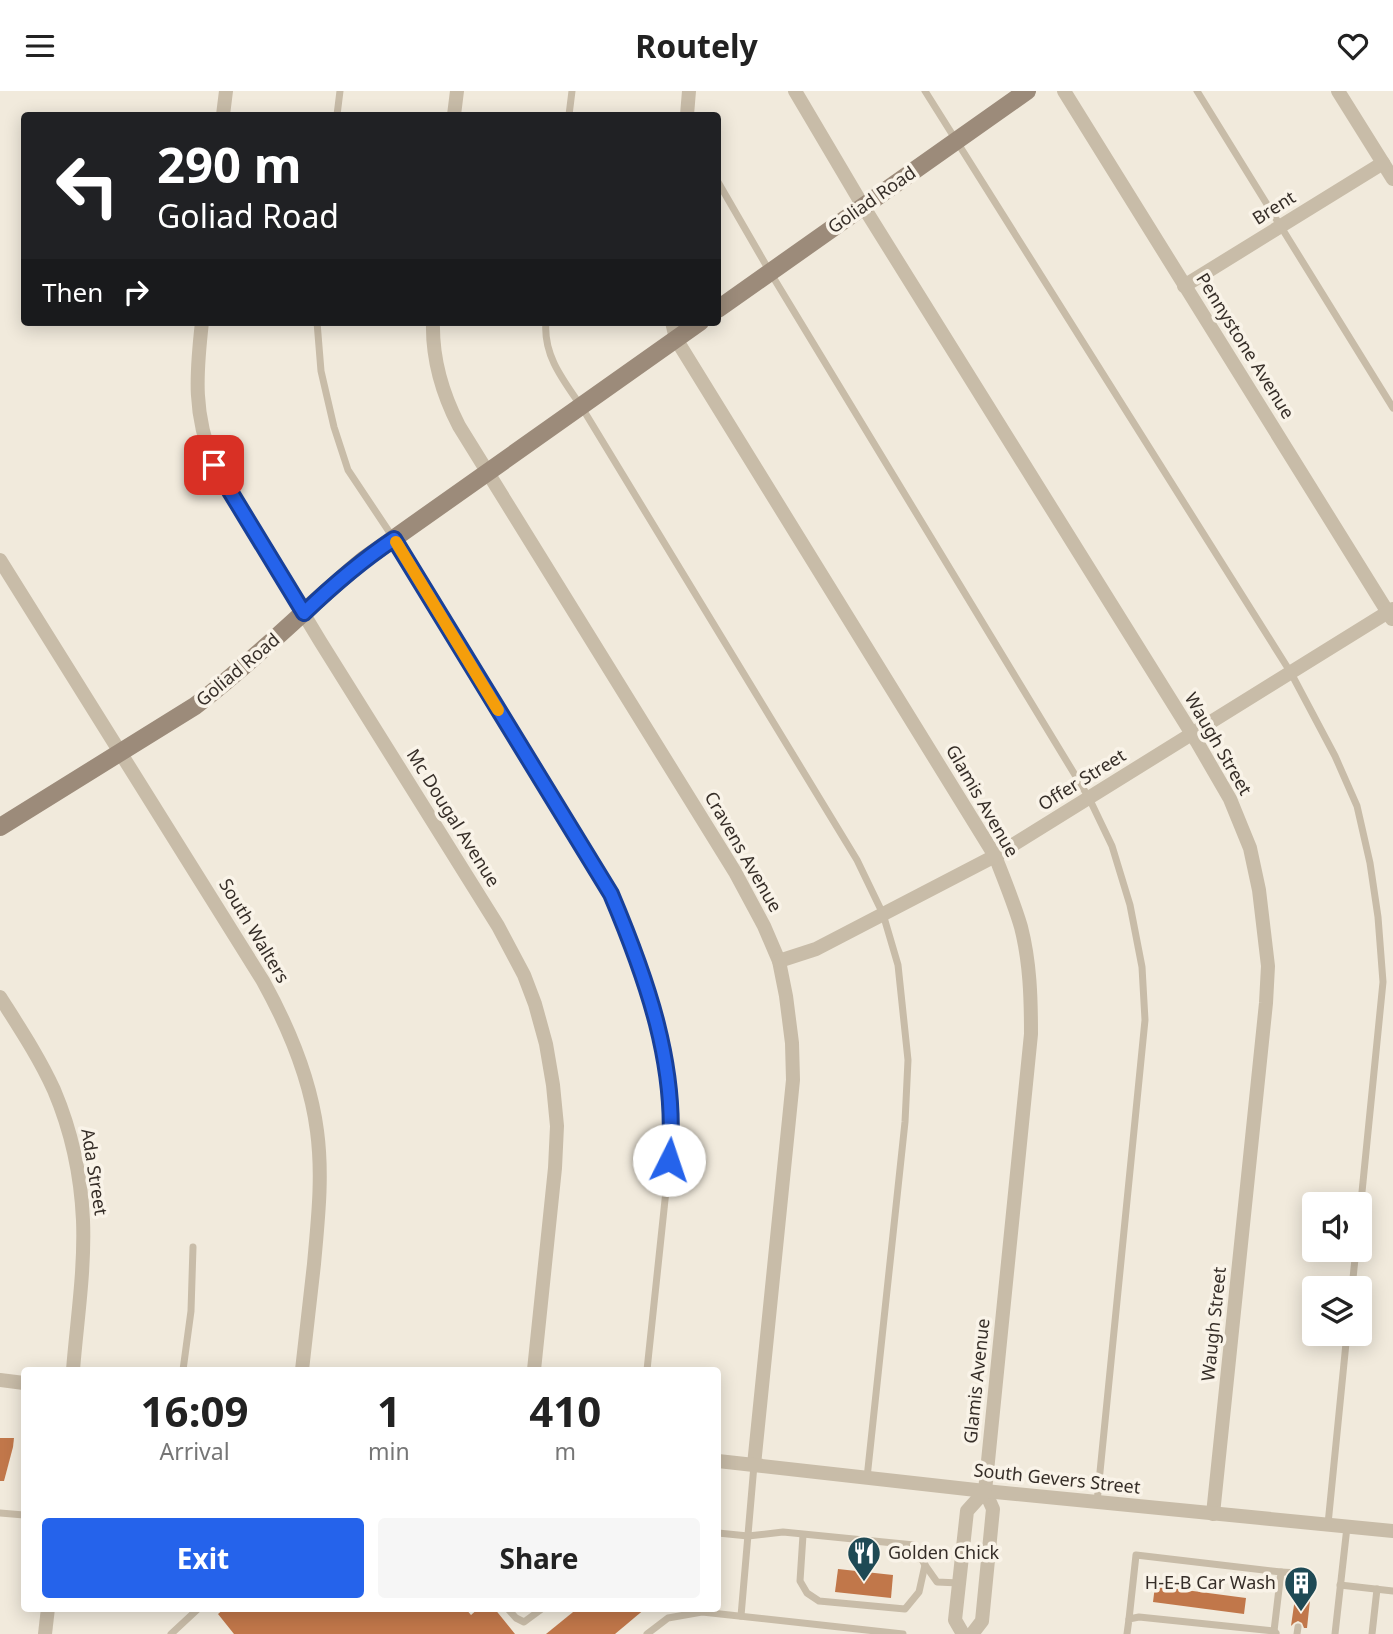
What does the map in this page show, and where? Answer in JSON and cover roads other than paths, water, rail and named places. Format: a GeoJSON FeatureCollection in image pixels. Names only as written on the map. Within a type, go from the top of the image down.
{"type":"FeatureCollection","features":[{"type":"Feature","properties":{"kind":"main road","name":"Goliad Road"},"geometry":{"type":"LineString","coordinates":[[721,307],[1027,91]]}},
{"type":"Feature","properties":{"kind":"main road","name":"Goliad Road"},"geometry":{"type":"LineString","coordinates":[[0,827],[195,706],[223,685],[365,559],[580,406],[674,330]]}},
{"type":"Feature","properties":{"kind":"street"},"geometry":{"type":"LineString","coordinates":[[223,112],[226,91]]}},
{"type":"Feature","properties":{"kind":"street"},"geometry":{"type":"LineString","coordinates":[[454,112],[457,91]]}},
{"type":"Feature","properties":{"kind":"street"},"geometry":{"type":"LineString","coordinates":[[687,112],[689,91]]}},
{"type":"Feature","properties":{"kind":"street","name":"Waugh Street"},"geometry":{"type":"LineString","coordinates":[[795,91],[863,206],[1191,734],[1230,799],[1250,848],[1259,890],[1268,966],[1266,1003],[1213,1514]]}},
{"type":"Feature","properties":{"kind":"street","name":"Pennystone Avenue"},"geometry":{"type":"LineString","coordinates":[[1064,91],[1391,614]]}},
{"type":"Feature","properties":{"kind":"street"},"geometry":{"type":"LineString","coordinates":[[1338,91],[1393,179]]}},
{"type":"Feature","properties":{"kind":"street","name":"Brent"},"geometry":{"type":"LineString","coordinates":[[1184,286],[1383,163]]}},
{"type":"Feature","properties":{"kind":"street","name":"Mc Dougal Avenue"},"geometry":{"type":"LineString","coordinates":[[202,326],[197,380],[198,413],[207,448],[222,481],[498,926],[524,975],[535,1005],[554,1085],[556,1126],[555,1168],[534,1367]]}},
{"type":"Feature","properties":{"kind":"street","name":"Cravens Avenue"},"geometry":{"type":"LineString","coordinates":[[433,326],[437,367],[443,391],[459,426],[735,873],[764,926],[779,961],[792,1043],[793,1080],[754,1465]]}},
{"type":"Feature","properties":{"kind":"street","name":"Glamis Avenue"},"geometry":{"type":"LineString","coordinates":[[674,330],[995,856],[1020,926],[1031,998],[1031,1034],[985,1491]]}},
{"type":"Feature","properties":{"kind":"street","name":"South Walters"},"geometry":{"type":"LineString","coordinates":[[0,560],[269,993],[298,1053],[317,1130],[320,1170],[319,1209],[302,1367]]}},
{"type":"Feature","properties":{"kind":"street","name":"Offer Street"},"geometry":{"type":"LineString","coordinates":[[779,961],[816,949],[995,856],[1391,614]]}},
{"type":"Feature","properties":{"kind":"street","name":"Ada Street"},"geometry":{"type":"LineString","coordinates":[[0,997],[54,1090],[75,1157],[83,1220],[83,1243],[73,1367]]}},
{"type":"Feature","properties":{"kind":"street"},"geometry":{"type":"LineString","coordinates":[[0,1380],[21,1383]]}},
{"type":"Feature","properties":{"kind":"street","name":"South Gevers Street"},"geometry":{"type":"LineString","coordinates":[[721,1461],[985,1491],[1393,1531]]}},
{"type":"Feature","properties":{"kind":"street"},"geometry":{"type":"LineString","coordinates":[[963,1634],[954,1620],[967,1511],[985,1491],[993,1509],[992,1521],[982,1621],[972,1634]]}},
{"type":"Feature","properties":{"kind":"street"},"geometry":{"type":"LineString","coordinates":[[45,1634],[48,1612]]}},
{"type":"Feature","properties":{"kind":"lane"},"geometry":{"type":"LineString","coordinates":[[337,112],[340,91]]}},
{"type":"Feature","properties":{"kind":"lane"},"geometry":{"type":"LineString","coordinates":[[569,112],[572,91]]}},
{"type":"Feature","properties":{"kind":"lane"},"geometry":{"type":"LineString","coordinates":[[925,91],[1291,673],[1335,756],[1357,806],[1370,863],[1378,917],[1383,982],[1362,1192]]}},
{"type":"Feature","properties":{"kind":"lane"},"geometry":{"type":"LineString","coordinates":[[1197,91],[1393,408]]}},
{"type":"Feature","properties":{"kind":"lane"},"geometry":{"type":"LineString","coordinates":[[721,187],[1089,797],[1112,846],[1130,905],[1142,967],[1145,1020],[1097,1502]]}},
{"type":"Feature","properties":{"kind":"lane"},"geometry":{"type":"LineString","coordinates":[[317,326],[321,371],[334,427],[348,470],[394,539],[611,894],[632,943],[655,1014],[669,1084],[672,1134],[647,1367]]}},
{"type":"Feature","properties":{"kind":"lane"},"geometry":{"type":"LineString","coordinates":[[546,326],[549,355],[558,372],[857,860],[883,914],[898,965],[908,1060],[905,1122],[867,1478]]}},
{"type":"Feature","properties":{"kind":"lane"},"geometry":{"type":"LineString","coordinates":[[183,1367],[191,1311],[193,1247]]}},
{"type":"Feature","properties":{"kind":"lane"},"geometry":{"type":"LineString","coordinates":[[1328,1525],[1346,1346]]}},
{"type":"Feature","properties":{"kind":"lane"},"geometry":{"type":"LineString","coordinates":[[741,1616],[754,1465]]}},
{"type":"Feature","properties":{"kind":"lane"},"geometry":{"type":"LineString","coordinates":[[0,1513],[21,1515]]}},
{"type":"Feature","properties":{"kind":"lane"},"geometry":{"type":"LineString","coordinates":[[1335,1634],[1347,1527]]}},
{"type":"Feature","properties":{"kind":"lane"},"geometry":{"type":"LineString","coordinates":[[721,1533],[748,1536],[783,1532],[914,1545],[937,1582],[959,1583]]}},
{"type":"Feature","properties":{"kind":"lane"},"geometry":{"type":"LineString","coordinates":[[803,1535],[800,1581],[807,1593],[819,1601],[905,1609],[919,1592],[925,1565]]}},
{"type":"Feature","properties":{"kind":"lane"},"geometry":{"type":"LineString","coordinates":[[1127,1634],[1136,1555],[1299,1573],[1302,1580],[1301,1599]]}},
{"type":"Feature","properties":{"kind":"lane"},"geometry":{"type":"LineString","coordinates":[[1129,1619],[1139,1617],[1275,1632],[1281,1572]]}},
{"type":"Feature","properties":{"kind":"lane"},"geometry":{"type":"LineString","coordinates":[[1340,1585],[1393,1591]]}},
{"type":"Feature","properties":{"kind":"lane"},"geometry":{"type":"LineString","coordinates":[[1372,1634],[1377,1589]]}},
{"type":"Feature","properties":{"kind":"lane"},"geometry":{"type":"LineString","coordinates":[[172,1634],[195,1612]]}},
{"type":"Feature","properties":{"kind":"lane"},"geometry":{"type":"LineString","coordinates":[[511,1612],[524,1622],[538,1612]]}},
{"type":"Feature","properties":{"kind":"lane"},"geometry":{"type":"LineString","coordinates":[[646,1634],[668,1618],[702,1612],[903,1634]]}},
{"type":"Feature","properties":{"kind":"place","name":"Golden Chick"},"geometry":{"type":"Point","coordinates":[864,1583]}},
{"type":"Feature","properties":{"kind":"place","name":"H-E-B Car Wash"},"geometry":{"type":"Point","coordinates":[1301,1613]}}]}
